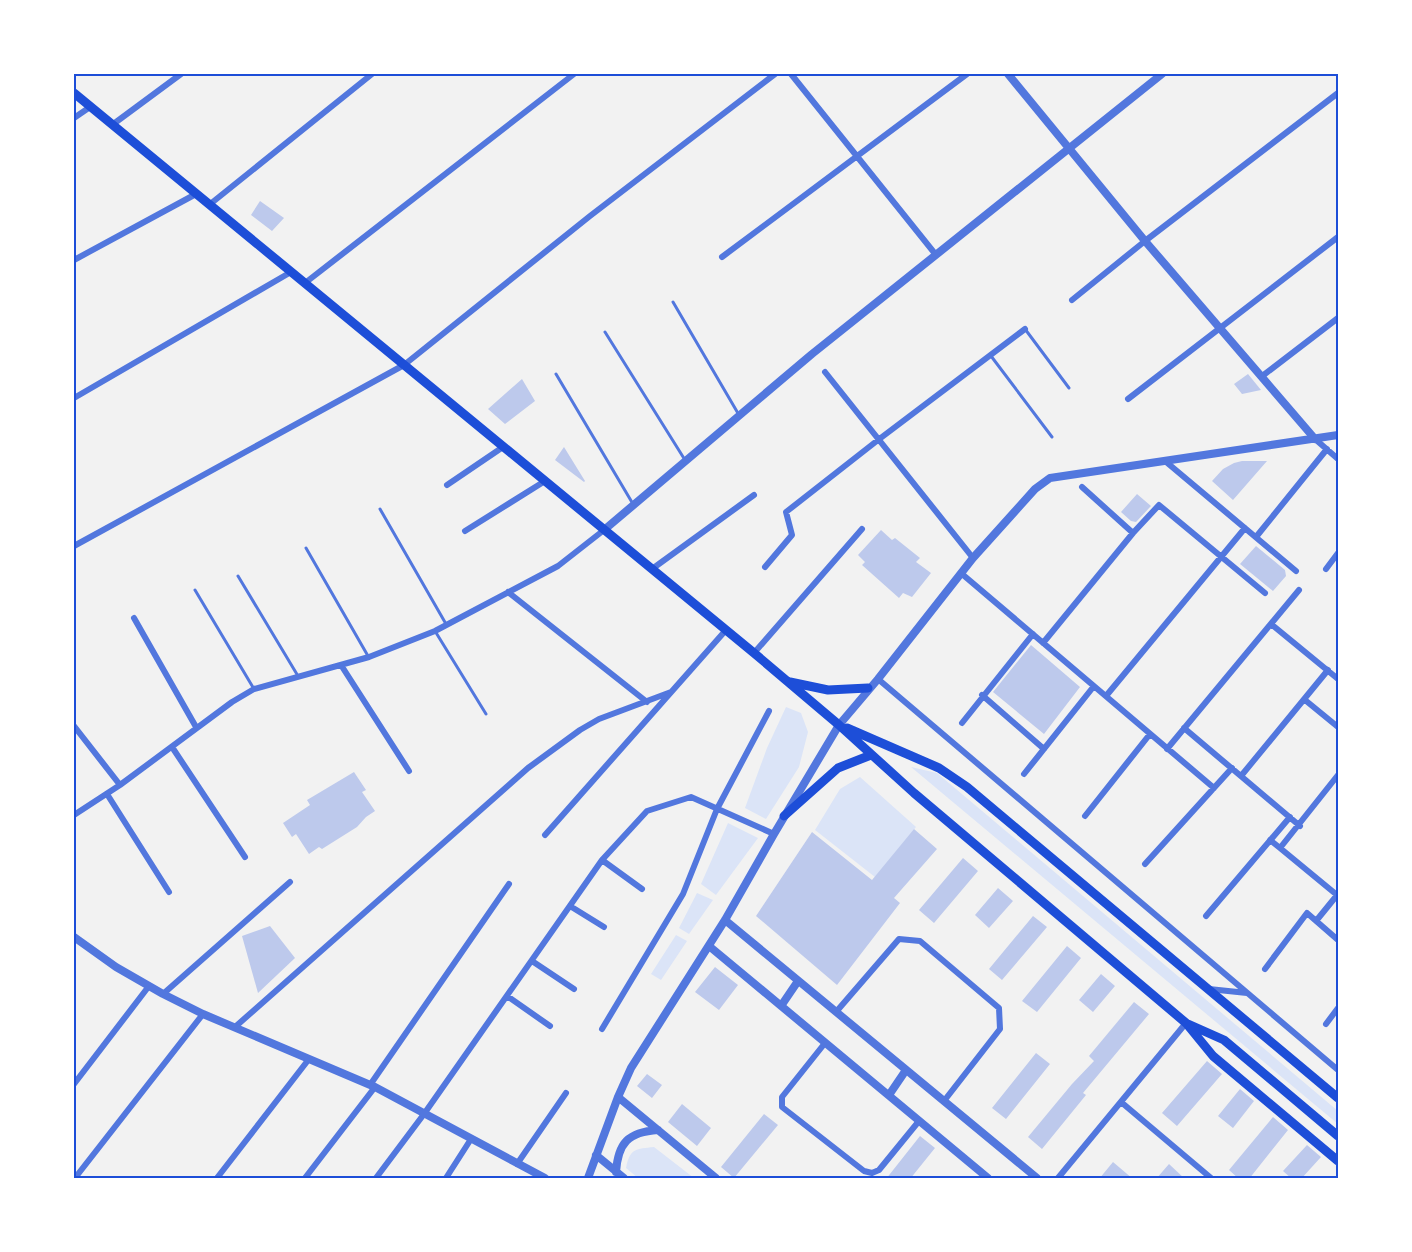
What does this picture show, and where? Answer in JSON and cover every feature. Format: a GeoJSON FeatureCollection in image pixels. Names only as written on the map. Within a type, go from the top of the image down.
{"type":"FeatureCollection","features":[{"type":"Feature","properties":{"kind":"main road"},"geometry":{"type":"LineString","coordinates":[[74,93],[754,653],[914,793],[1186,1023],[1213,1056],[1338,1161]]}},
{"type":"Feature","properties":{"kind":"main road"},"geometry":{"type":"LineString","coordinates":[[788,682],[828,690],[868,688]]}},
{"type":"Feature","properties":{"kind":"main road"},"geometry":{"type":"LineString","coordinates":[[839,725],[939,768],[967,787],[1338,1098]]}},
{"type":"Feature","properties":{"kind":"main road"},"geometry":{"type":"LineString","coordinates":[[784,816],[838,768],[871,755]]}},
{"type":"Feature","properties":{"kind":"main road"},"geometry":{"type":"LineString","coordinates":[[1186,1023],[1224,1040],[1338,1136]]}},
{"type":"Feature","properties":{"kind":"street"},"geometry":{"type":"LineString","coordinates":[[112,125],[181,74]]}},
{"type":"Feature","properties":{"kind":"street"},"geometry":{"type":"LineString","coordinates":[[208,204],[372,74]]}},
{"type":"Feature","properties":{"kind":"street"},"geometry":{"type":"LineString","coordinates":[[305,283],[574,74]]}},
{"type":"Feature","properties":{"kind":"street"},"geometry":{"type":"LineString","coordinates":[[74,546],[404,365],[590,216],[775,74]]}},
{"type":"Feature","properties":{"kind":"street"},"geometry":{"type":"LineString","coordinates":[[791,74],[936,255]]}},
{"type":"Feature","properties":{"kind":"street"},"geometry":{"type":"LineString","coordinates":[[722,258],[967,74]]}},
{"type":"Feature","properties":{"kind":"street"},"geometry":{"type":"LineString","coordinates":[[1008,74],[1218,328],[1315,439],[1338,459]]}},
{"type":"Feature","properties":{"kind":"street"},"geometry":{"type":"LineString","coordinates":[[74,815],[120,785],[196,727],[254,689],[369,657],[435,631],[558,566],[936,255],[1162,74]]}},
{"type":"Feature","properties":{"kind":"street"},"geometry":{"type":"LineString","coordinates":[[1072,300],[1338,93]]}},
{"type":"Feature","properties":{"kind":"street"},"geometry":{"type":"LineString","coordinates":[[74,118],[90,107]]}},
{"type":"Feature","properties":{"kind":"street"},"geometry":{"type":"LineString","coordinates":[[74,260],[196,194]]}},
{"type":"Feature","properties":{"kind":"street"},"geometry":{"type":"LineString","coordinates":[[1128,399],[1338,237]]}},
{"type":"Feature","properties":{"kind":"street"},"geometry":{"type":"LineString","coordinates":[[74,398],[291,272]]}},
{"type":"Feature","properties":{"kind":"street"},"geometry":{"type":"LineString","coordinates":[[1261,377],[1338,318]]}},
{"type":"Feature","properties":{"kind":"street"},"geometry":{"type":"LineString","coordinates":[[765,567],[792,535],[786,513],[1025,329]]}},
{"type":"Feature","properties":{"kind":"street"},"geometry":{"type":"LineString","coordinates":[[825,372],[974,558]]}},
{"type":"Feature","properties":{"kind":"street"},"geometry":{"type":"LineString","coordinates":[[588,1179],[631,1068],[726,920],[784,816],[839,725],[974,558],[1035,489],[1050,478],[1338,435]]}},
{"type":"Feature","properties":{"kind":"street"},"geometry":{"type":"LineString","coordinates":[[447,485],[503,447]]}},
{"type":"Feature","properties":{"kind":"street"},"geometry":{"type":"LineString","coordinates":[[1256,537],[1327,449]]}},
{"type":"Feature","properties":{"kind":"street"},"geometry":{"type":"LineString","coordinates":[[1165,461],[1296,571]]}},
{"type":"Feature","properties":{"kind":"street"},"geometry":{"type":"LineString","coordinates":[[465,531],[544,481]]}},
{"type":"Feature","properties":{"kind":"street"},"geometry":{"type":"LineString","coordinates":[[1082,487],[1133,533]]}},
{"type":"Feature","properties":{"kind":"street"},"geometry":{"type":"LineString","coordinates":[[652,568],[754,495]]}},
{"type":"Feature","properties":{"kind":"street"},"geometry":{"type":"LineString","coordinates":[[1044,643],[1133,533],[1159,505],[1265,593]]}},
{"type":"Feature","properties":{"kind":"street"},"geometry":{"type":"LineString","coordinates":[[1106,696],[1245,528]]}},
{"type":"Feature","properties":{"kind":"street"},"geometry":{"type":"LineString","coordinates":[[754,653],[862,529]]}},
{"type":"Feature","properties":{"kind":"street"},"geometry":{"type":"LineString","coordinates":[[1326,569],[1338,553]]}},
{"type":"Feature","properties":{"kind":"street"},"geometry":{"type":"LineString","coordinates":[[962,574],[1214,788]]}},
{"type":"Feature","properties":{"kind":"street"},"geometry":{"type":"LineString","coordinates":[[1167,749],[1299,590]]}},
{"type":"Feature","properties":{"kind":"street"},"geometry":{"type":"LineString","coordinates":[[508,592],[647,702]]}},
{"type":"Feature","properties":{"kind":"street"},"geometry":{"type":"LineString","coordinates":[[134,618],[196,727]]}},
{"type":"Feature","properties":{"kind":"street"},"geometry":{"type":"LineString","coordinates":[[1271,624],[1338,679]]}},
{"type":"Feature","properties":{"kind":"street"},"geometry":{"type":"LineString","coordinates":[[545,835],[726,630]]}},
{"type":"Feature","properties":{"kind":"street"},"geometry":{"type":"LineString","coordinates":[[962,723],[982,695],[1033,634]]}},
{"type":"Feature","properties":{"kind":"street"},"geometry":{"type":"LineString","coordinates":[[341,665],[409,771]]}},
{"type":"Feature","properties":{"kind":"street"},"geometry":{"type":"LineString","coordinates":[[1241,776],[1329,670]]}},
{"type":"Feature","properties":{"kind":"street"},"geometry":{"type":"LineString","coordinates":[[878,679],[1338,1070]]}},
{"type":"Feature","properties":{"kind":"street"},"geometry":{"type":"LineString","coordinates":[[1024,774],[1094,687]]}},
{"type":"Feature","properties":{"kind":"street"},"geometry":{"type":"LineString","coordinates":[[235,1027],[528,768],[599,719],[671,692]]}},
{"type":"Feature","properties":{"kind":"street"},"geometry":{"type":"LineString","coordinates":[[982,695],[1044,748]]}},
{"type":"Feature","properties":{"kind":"street"},"geometry":{"type":"LineString","coordinates":[[1305,700],[1338,728]]}},
{"type":"Feature","properties":{"kind":"street"},"geometry":{"type":"LineString","coordinates":[[602,1029],[683,894],[717,809],[769,711]]}},
{"type":"Feature","properties":{"kind":"street"},"geometry":{"type":"LineString","coordinates":[[74,726],[120,785]]}},
{"type":"Feature","properties":{"kind":"street"},"geometry":{"type":"LineString","coordinates":[[1184,728],[1299,826]]}},
{"type":"Feature","properties":{"kind":"street"},"geometry":{"type":"LineString","coordinates":[[1085,816],[1150,734]]}},
{"type":"Feature","properties":{"kind":"street"},"geometry":{"type":"LineString","coordinates":[[172,747],[245,857]]}},
{"type":"Feature","properties":{"kind":"street"},"geometry":{"type":"LineString","coordinates":[[1145,864],[1232,768]]}},
{"type":"Feature","properties":{"kind":"street"},"geometry":{"type":"LineString","coordinates":[[1280,848],[1338,775]]}},
{"type":"Feature","properties":{"kind":"street"},"geometry":{"type":"LineString","coordinates":[[107,794],[168,892]]}},
{"type":"Feature","properties":{"kind":"street"},"geometry":{"type":"LineString","coordinates":[[376,1179],[602,860],[647,811],[691,797],[774,834]]}},
{"type":"Feature","properties":{"kind":"street"},"geometry":{"type":"LineString","coordinates":[[1206,916],[1290,818]]}},
{"type":"Feature","properties":{"kind":"street"},"geometry":{"type":"LineString","coordinates":[[1270,840],[1338,895],[1316,921]]}},
{"type":"Feature","properties":{"kind":"street"},"geometry":{"type":"LineString","coordinates":[[602,860],[642,889]]}},
{"type":"Feature","properties":{"kind":"street"},"geometry":{"type":"LineString","coordinates":[[163,994],[290,882]]}},
{"type":"Feature","properties":{"kind":"street"},"geometry":{"type":"LineString","coordinates":[[305,1179],[372,1086],[509,884]]}},
{"type":"Feature","properties":{"kind":"street"},"geometry":{"type":"LineString","coordinates":[[570,906],[604,927]]}},
{"type":"Feature","properties":{"kind":"street"},"geometry":{"type":"LineString","coordinates":[[1264,969],[1308,913],[1338,940]]}},
{"type":"Feature","properties":{"kind":"street"},"geometry":{"type":"LineString","coordinates":[[726,920],[1038,1179]]}},
{"type":"Feature","properties":{"kind":"street"},"geometry":{"type":"LineString","coordinates":[[836,1012],[899,939],[920,941],[999,1008],[1000,1029],[944,1101]]}},
{"type":"Feature","properties":{"kind":"street"},"geometry":{"type":"LineString","coordinates":[[75,941],[163,994],[203,1014],[372,1086],[545,1179]]}},
{"type":"Feature","properties":{"kind":"street"},"geometry":{"type":"LineString","coordinates":[[709,946],[988,1179]]}},
{"type":"Feature","properties":{"kind":"street"},"geometry":{"type":"LineString","coordinates":[[532,961],[574,989]]}},
{"type":"Feature","properties":{"kind":"street"},"geometry":{"type":"LineString","coordinates":[[781,1006],[798,981]]}},
{"type":"Feature","properties":{"kind":"street"},"geometry":{"type":"LineString","coordinates":[[74,1084],[149,986]]}},
{"type":"Feature","properties":{"kind":"street"},"geometry":{"type":"LineString","coordinates":[[1209,989],[1247,993]]}},
{"type":"Feature","properties":{"kind":"street"},"geometry":{"type":"LineString","coordinates":[[507,996],[550,1026]]}},
{"type":"Feature","properties":{"kind":"street"},"geometry":{"type":"LineString","coordinates":[[1326,1024],[1338,1008]]}},
{"type":"Feature","properties":{"kind":"street"},"geometry":{"type":"LineString","coordinates":[[75,1179],[203,1014]]}},
{"type":"Feature","properties":{"kind":"street"},"geometry":{"type":"LineString","coordinates":[[1058,1179],[1186,1023]]}},
{"type":"Feature","properties":{"kind":"street"},"geometry":{"type":"LineString","coordinates":[[825,1043],[782,1097],[782,1107],[864,1172],[872,1173],[879,1170],[919,1121]]}},
{"type":"Feature","properties":{"kind":"street"},"geometry":{"type":"LineString","coordinates":[[217,1179],[309,1059]]}},
{"type":"Feature","properties":{"kind":"street"},"geometry":{"type":"LineString","coordinates":[[889,1095],[906,1070]]}},
{"type":"Feature","properties":{"kind":"street"},"geometry":{"type":"LineString","coordinates":[[517,1164],[566,1093]]}},
{"type":"Feature","properties":{"kind":"street"},"geometry":{"type":"LineString","coordinates":[[618,1097],[716,1179]]}},
{"type":"Feature","properties":{"kind":"street"},"geometry":{"type":"LineString","coordinates":[[1121,1102],[1211,1179]]}},
{"type":"Feature","properties":{"kind":"street"},"geometry":{"type":"LineString","coordinates":[[616,1172],[617,1154],[626,1140],[641,1131],[657,1130]]}},
{"type":"Feature","properties":{"kind":"street"},"geometry":{"type":"LineString","coordinates":[[446,1179],[471,1139]]}},
{"type":"Feature","properties":{"kind":"street"},"geometry":{"type":"LineString","coordinates":[[596,1155],[624,1179]]}},
{"type":"Feature","properties":{"kind":"lane"},"geometry":{"type":"LineString","coordinates":[[674,302],[739,416]]}},
{"type":"Feature","properties":{"kind":"lane"},"geometry":{"type":"LineString","coordinates":[[1025,329],[1069,387]]}},
{"type":"Feature","properties":{"kind":"lane"},"geometry":{"type":"LineString","coordinates":[[605,332],[686,461]]}},
{"type":"Feature","properties":{"kind":"lane"},"geometry":{"type":"LineString","coordinates":[[991,356],[1052,437]]}},
{"type":"Feature","properties":{"kind":"lane"},"geometry":{"type":"LineString","coordinates":[[556,374],[633,504]]}},
{"type":"Feature","properties":{"kind":"lane"},"geometry":{"type":"LineString","coordinates":[[380,509],[446,625]]}},
{"type":"Feature","properties":{"kind":"lane"},"geometry":{"type":"LineString","coordinates":[[306,548],[369,657]]}},
{"type":"Feature","properties":{"kind":"lane"},"geometry":{"type":"LineString","coordinates":[[238,576],[298,676]]}},
{"type":"Feature","properties":{"kind":"lane"},"geometry":{"type":"LineString","coordinates":[[195,590],[254,689]]}},
{"type":"Feature","properties":{"kind":"lane"},"geometry":{"type":"LineString","coordinates":[[435,631],[486,714]]}},
{"type":"Feature","properties":{"kind":"shaded area"},"geometry":{"type":"Polygon","coordinates":[[[786,707],[801,713],[808,732],[799,767],[766,819],[745,808],[767,748],[786,707]]]}},
{"type":"Feature","properties":{"kind":"shaded area"},"geometry":{"type":"Polygon","coordinates":[[[911,767],[937,773],[1338,1111],[1338,1124],[911,767]]]}},
{"type":"Feature","properties":{"kind":"shaded area"},"geometry":{"type":"Polygon","coordinates":[[[860,777],[916,827],[875,877],[815,830],[840,789],[860,777]]]}},
{"type":"Feature","properties":{"kind":"shaded area"},"geometry":{"type":"Polygon","coordinates":[[[728,823],[758,838],[716,895],[701,884],[728,823]]]}},
{"type":"Feature","properties":{"kind":"shaded area"},"geometry":{"type":"Polygon","coordinates":[[[697,893],[713,900],[689,934],[679,928],[697,893]]]}},
{"type":"Feature","properties":{"kind":"shaded area"},"geometry":{"type":"Polygon","coordinates":[[[676,935],[687,941],[661,980],[651,974],[676,935]]]}},
{"type":"Feature","properties":{"kind":"shaded area"},"geometry":{"type":"Polygon","coordinates":[[[654,1147],[694,1178],[638,1178],[626,1168],[632,1153],[643,1148],[654,1147]]]}},
{"type":"Feature","properties":{"kind":"building"},"geometry":{"type":"Polygon","coordinates":[[[260,201],[284,218],[272,231],[251,215],[260,201]]]}},
{"type":"Feature","properties":{"kind":"building"},"geometry":{"type":"Polygon","coordinates":[[[1248,374],[1261,390],[1242,394],[1234,384],[1248,374]]]}},
{"type":"Feature","properties":{"kind":"building"},"geometry":{"type":"Polygon","coordinates":[[[522,379],[535,401],[505,424],[488,409],[522,379]]]}},
{"type":"Feature","properties":{"kind":"building"},"geometry":{"type":"Polygon","coordinates":[[[564,447],[585,481],[584,482],[555,460],[564,447]]]}},
{"type":"Feature","properties":{"kind":"building"},"geometry":{"type":"Polygon","coordinates":[[[1242,461],[1267,461],[1233,500],[1212,481],[1223,469],[1242,461]]]}},
{"type":"Feature","properties":{"kind":"building"},"geometry":{"type":"Polygon","coordinates":[[[1137,494],[1151,506],[1136,522],[1131,521],[1121,512],[1137,494]]]}},
{"type":"Feature","properties":{"kind":"building"},"geometry":{"type":"Polygon","coordinates":[[[881,530],[920,558],[916,562],[931,573],[912,597],[903,593],[899,598],[862,565],[865,562],[858,555],[881,530]]]}},
{"type":"Feature","properties":{"kind":"building"},"geometry":{"type":"Polygon","coordinates":[[[1256,546],[1285,570],[1286,576],[1273,591],[1240,564],[1256,546]]]}},
{"type":"Feature","properties":{"kind":"building"},"geometry":{"type":"Polygon","coordinates":[[[1031,645],[1080,687],[1044,734],[993,692],[1031,645]]]}},
{"type":"Feature","properties":{"kind":"building"},"geometry":{"type":"Polygon","coordinates":[[[354,772],[366,790],[362,792],[375,811],[357,827],[322,849],[319,847],[309,854],[296,834],[292,837],[283,823],[310,805],[307,800],[354,772]]]}},
{"type":"Feature","properties":{"kind":"building"},"geometry":{"type":"Polygon","coordinates":[[[914,829],[937,849],[894,898],[900,903],[837,985],[756,916],[812,832],[872,880],[914,829]]]}},
{"type":"Feature","properties":{"kind":"building"},"geometry":{"type":"Polygon","coordinates":[[[963,858],[978,871],[934,923],[919,910],[963,858]]]}},
{"type":"Feature","properties":{"kind":"building"},"geometry":{"type":"Polygon","coordinates":[[[998,888],[1013,901],[989,928],[975,915],[998,888]]]}},
{"type":"Feature","properties":{"kind":"building"},"geometry":{"type":"Polygon","coordinates":[[[1033,916],[1047,927],[1002,980],[989,969],[1033,916]]]}},
{"type":"Feature","properties":{"kind":"building"},"geometry":{"type":"Polygon","coordinates":[[[270,926],[295,958],[258,993],[242,936],[270,926]]]}},
{"type":"Feature","properties":{"kind":"building"},"geometry":{"type":"Polygon","coordinates":[[[1067,946],[1081,958],[1037,1012],[1022,1001],[1067,946]]]}},
{"type":"Feature","properties":{"kind":"building"},"geometry":{"type":"Polygon","coordinates":[[[715,967],[738,985],[719,1010],[695,992],[715,967]]]}},
{"type":"Feature","properties":{"kind":"building"},"geometry":{"type":"Polygon","coordinates":[[[1101,974],[1115,986],[1093,1012],[1079,1000],[1101,974]]]}},
{"type":"Feature","properties":{"kind":"building"},"geometry":{"type":"Polygon","coordinates":[[[1134,1002],[1149,1014],[1083,1093],[1086,1095],[1042,1149],[1028,1137],[1094,1061],[1089,1056],[1134,1002]]]}},
{"type":"Feature","properties":{"kind":"building"},"geometry":{"type":"Polygon","coordinates":[[[1036,1053],[1050,1064],[1006,1119],[992,1108],[1036,1053]]]}},
{"type":"Feature","properties":{"kind":"building"},"geometry":{"type":"Polygon","coordinates":[[[1207,1061],[1222,1074],[1177,1126],[1162,1113],[1207,1061]]]}},
{"type":"Feature","properties":{"kind":"building"},"geometry":{"type":"Polygon","coordinates":[[[647,1074],[662,1085],[652,1098],[637,1086],[647,1074]]]}},
{"type":"Feature","properties":{"kind":"building"},"geometry":{"type":"Polygon","coordinates":[[[1240,1089],[1254,1101],[1233,1128],[1218,1116],[1240,1089]]]}},
{"type":"Feature","properties":{"kind":"building"},"geometry":{"type":"Polygon","coordinates":[[[682,1104],[711,1128],[697,1146],[668,1122],[682,1104]]]}},
{"type":"Feature","properties":{"kind":"building"},"geometry":{"type":"Polygon","coordinates":[[[764,1114],[778,1125],[734,1178],[721,1167],[764,1114]]]}},
{"type":"Feature","properties":{"kind":"building"},"geometry":{"type":"Polygon","coordinates":[[[1273,1117],[1288,1130],[1249,1179],[1239,1179],[1229,1170],[1273,1117]]]}},
{"type":"Feature","properties":{"kind":"building"},"geometry":{"type":"Polygon","coordinates":[[[920,1136],[935,1148],[910,1179],[886,1179],[920,1136]]]}},
{"type":"Feature","properties":{"kind":"building"},"geometry":{"type":"Polygon","coordinates":[[[1307,1145],[1321,1157],[1301,1179],[1292,1179],[1283,1171],[1307,1145]]]}},
{"type":"Feature","properties":{"kind":"building"},"geometry":{"type":"Polygon","coordinates":[[[1113,1162],[1133,1179],[1099,1179],[1113,1162]]]}},
{"type":"Feature","properties":{"kind":"building"},"geometry":{"type":"Polygon","coordinates":[[[1169,1164],[1185,1179],[1156,1179],[1169,1164]]]}}]}
